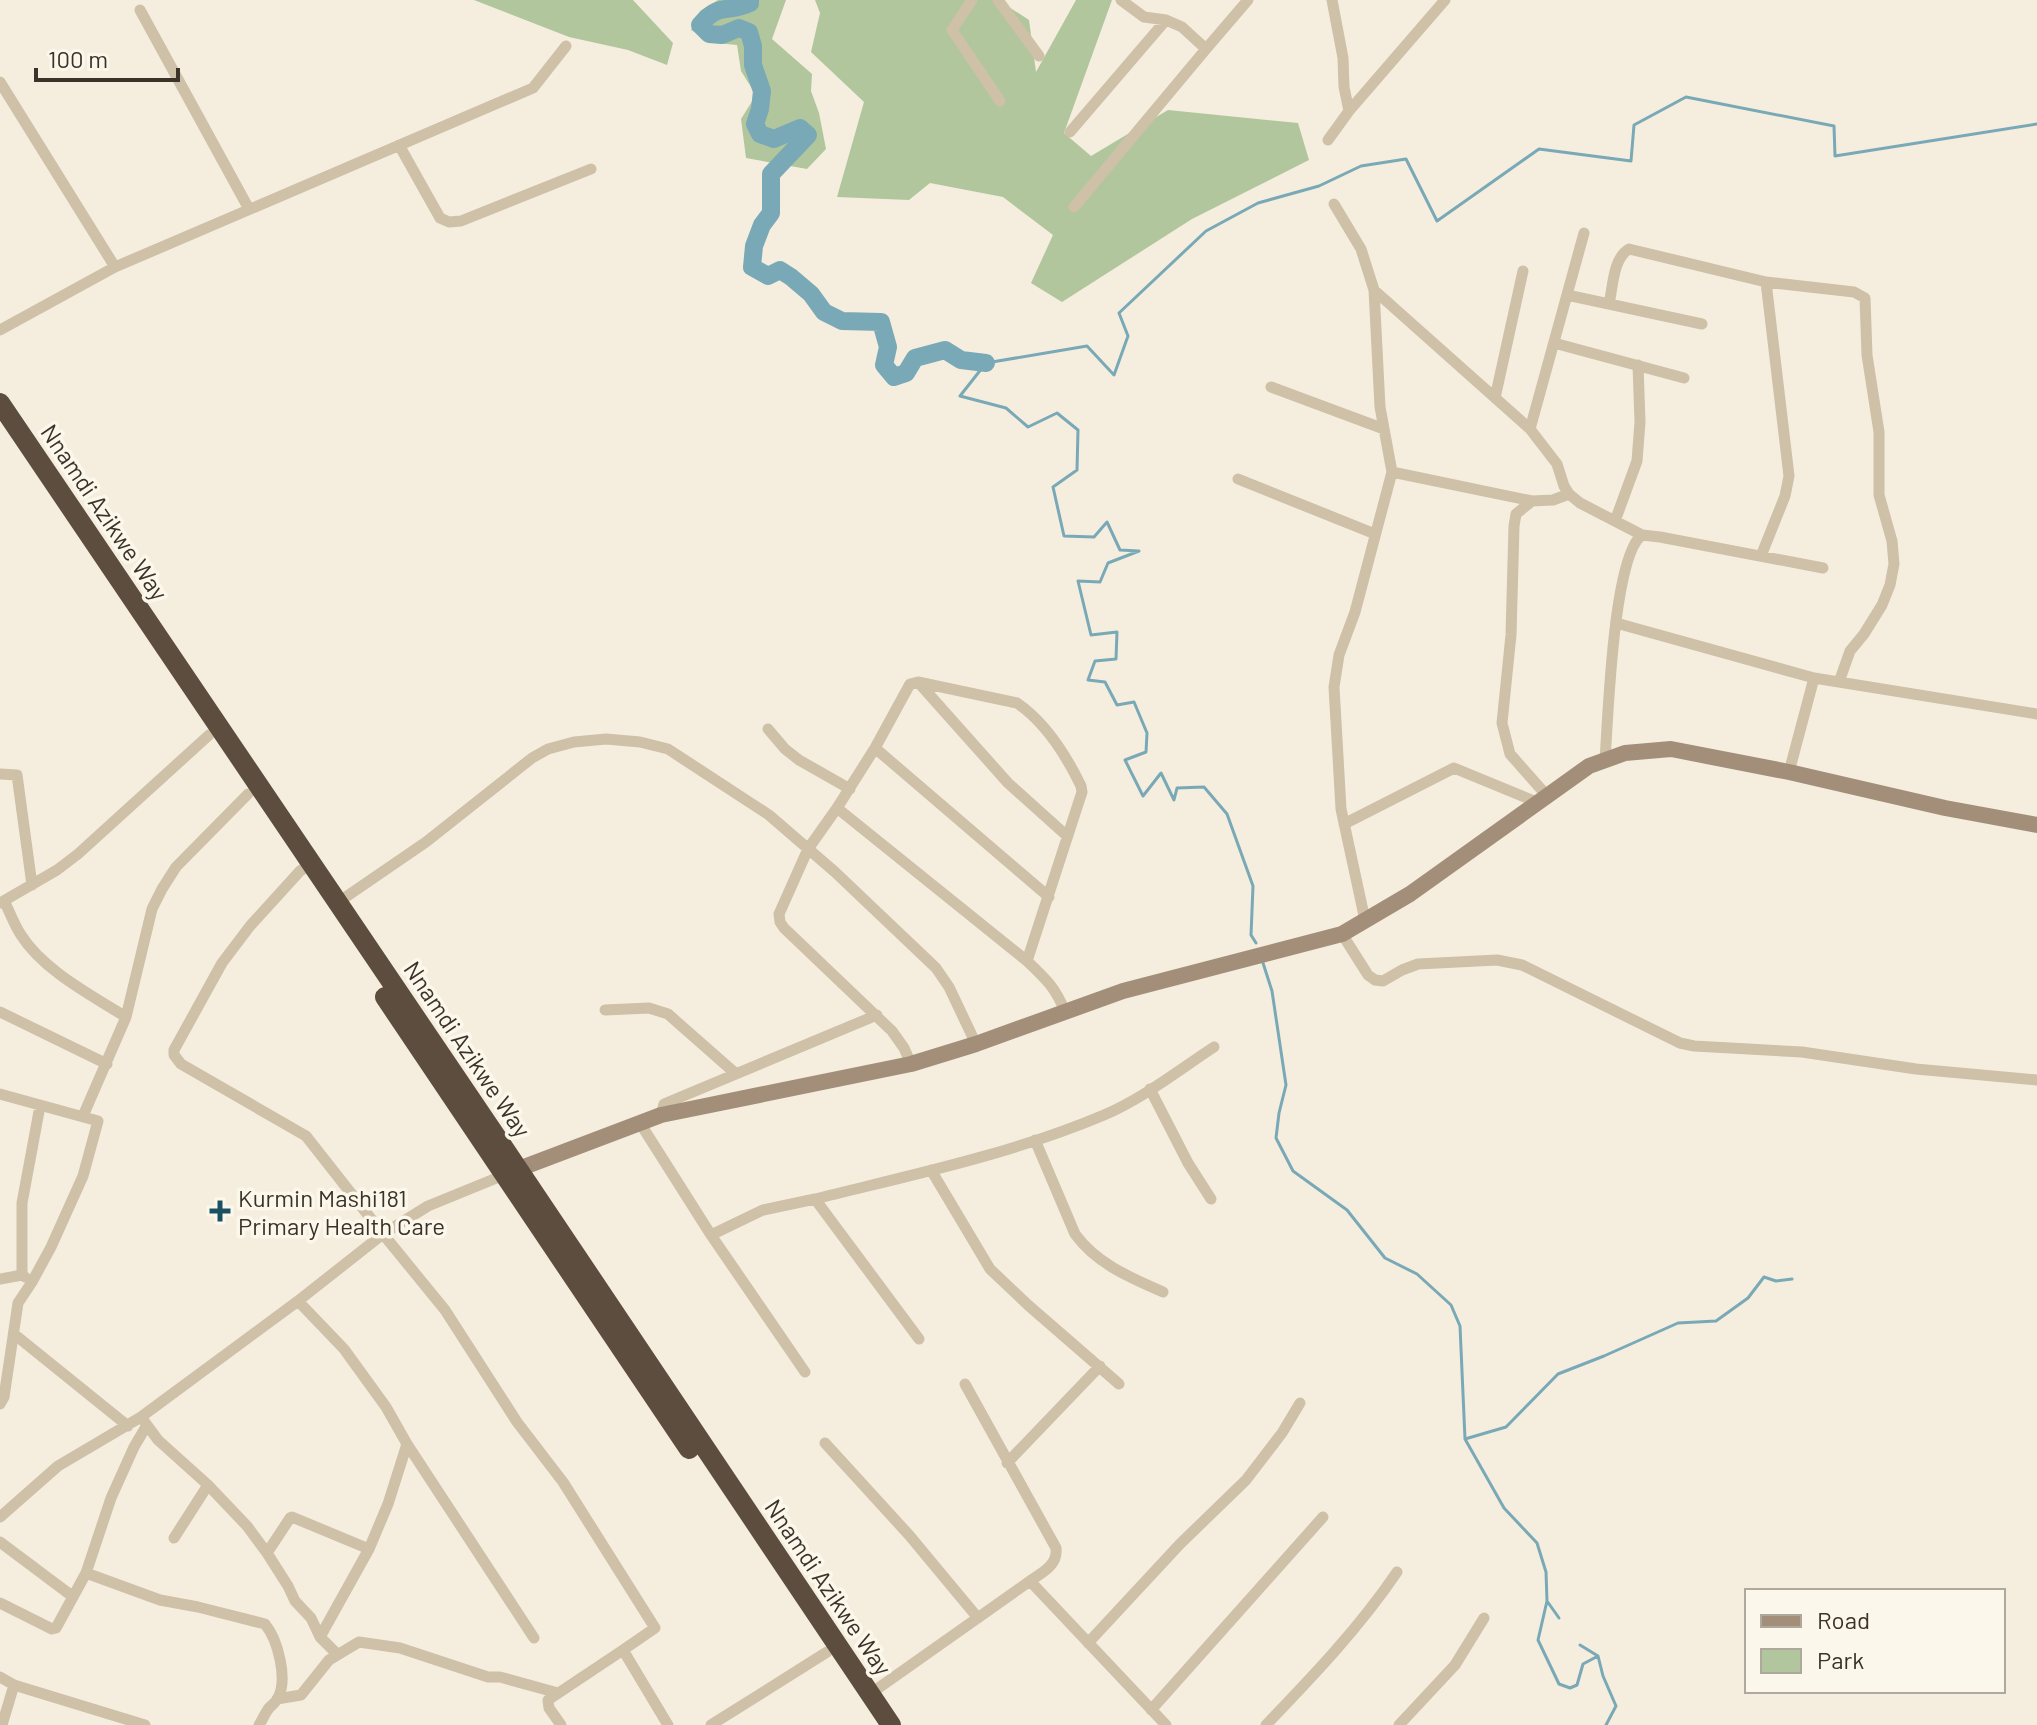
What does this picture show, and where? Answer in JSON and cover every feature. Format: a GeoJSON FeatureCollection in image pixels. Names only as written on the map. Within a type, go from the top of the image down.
{"type":"FeatureCollection","features":[{"type":"Feature","properties":{"kind":"highway","name":"Nnamdi Azikwe Way"},"geometry":{"type":"LineString","coordinates":[[0,403],[305,867],[891,1725]]}},
{"type":"Feature","properties":{"kind":"highway","name":"Nnamdi Azikwe Way"},"geometry":{"type":"LineString","coordinates":[[0,422],[248,794],[337,903],[876,1725]]}},
{"type":"Feature","properties":{"kind":"street"},"geometry":{"type":"LineString","coordinates":[[972,0],[952,30],[1000,101]]}},
{"type":"Feature","properties":{"kind":"street"},"geometry":{"type":"LineString","coordinates":[[998,0],[1039,56]]}},
{"type":"Feature","properties":{"kind":"street"},"geometry":{"type":"LineString","coordinates":[[1121,0],[1144,17],[1166,20],[1182,27],[1206,49]]}},
{"type":"Feature","properties":{"kind":"street"},"geometry":{"type":"LineString","coordinates":[[1332,0],[1349,111]]}},
{"type":"Feature","properties":{"kind":"street"},"geometry":{"type":"LineString","coordinates":[[1328,140],[1349,111],[1445,0]]}},
{"type":"Feature","properties":{"kind":"street"},"geometry":{"type":"LineString","coordinates":[[1074,207],[1241,3]]}},
{"type":"Feature","properties":{"kind":"street"},"geometry":{"type":"LineString","coordinates":[[140,10],[249,209]]}},
{"type":"Feature","properties":{"kind":"street"},"geometry":{"type":"LineString","coordinates":[[1070,132],[1166,20]]}},
{"type":"Feature","properties":{"kind":"street"},"geometry":{"type":"LineString","coordinates":[[0,330],[115,267],[533,88],[566,46]]}},
{"type":"Feature","properties":{"kind":"street"},"geometry":{"type":"LineString","coordinates":[[0,82],[115,267]]}},
{"type":"Feature","properties":{"kind":"street"},"geometry":{"type":"LineString","coordinates":[[399,145],[440,218],[449,222],[461,221],[591,169]]}},
{"type":"Feature","properties":{"kind":"street"},"geometry":{"type":"LineString","coordinates":[[1334,204],[1361,249],[1374,290],[1380,407],[1392,472],[1355,612],[1339,655],[1334,687],[1341,809],[1365,920]]}},
{"type":"Feature","properties":{"kind":"street"},"geometry":{"type":"LineString","coordinates":[[1530,429],[1584,233]]}},
{"type":"Feature","properties":{"kind":"street"},"geometry":{"type":"LineString","coordinates":[[1609,304],[1619,259],[1629,249],[1766,282],[1854,292],[1865,298],[1867,355],[1879,432],[1879,495],[1892,541],[1894,564],[1882,605],[1850,651],[1839,682]]}},
{"type":"Feature","properties":{"kind":"street"},"geometry":{"type":"LineString","coordinates":[[1495,398],[1523,271]]}},
{"type":"Feature","properties":{"kind":"street"},"geometry":{"type":"LineString","coordinates":[[1761,556],[1785,496],[1789,476],[1766,282]]}},
{"type":"Feature","properties":{"kind":"street"},"geometry":{"type":"LineString","coordinates":[[1374,290],[1530,429],[1557,464],[1569,494],[1580,503],[1642,535],[1823,568]]}},
{"type":"Feature","properties":{"kind":"street"},"geometry":{"type":"LineString","coordinates":[[1567,295],[1702,324]]}},
{"type":"Feature","properties":{"kind":"street"},"geometry":{"type":"LineString","coordinates":[[1554,343],[1684,378]]}},
{"type":"Feature","properties":{"kind":"street"},"geometry":{"type":"LineString","coordinates":[[1615,521],[1637,461],[1640,422],[1638,365]]}},
{"type":"Feature","properties":{"kind":"street"},"geometry":{"type":"LineString","coordinates":[[1271,387],[1384,429]]}},
{"type":"Feature","properties":{"kind":"street"},"geometry":{"type":"LineString","coordinates":[[1392,472],[1532,501],[1553,500],[1569,494]]}},
{"type":"Feature","properties":{"kind":"street"},"geometry":{"type":"LineString","coordinates":[[1238,479],[1375,534]]}},
{"type":"Feature","properties":{"kind":"street"},"geometry":{"type":"LineString","coordinates":[[1532,501],[1516,514],[1514,526],[1511,635],[1502,723],[1510,754],[1543,800]]}},
{"type":"Feature","properties":{"kind":"street"},"geometry":{"type":"LineString","coordinates":[[1605,760],[1619,595],[1626,562],[1635,540],[1642,535]]}},
{"type":"Feature","properties":{"kind":"street"},"geometry":{"type":"LineString","coordinates":[[1616,623],[1814,678],[2037,714]]}},
{"type":"Feature","properties":{"kind":"street"},"geometry":{"type":"LineString","coordinates":[[1789,772],[1814,678]]}},
{"type":"Feature","properties":{"kind":"street"},"geometry":{"type":"LineString","coordinates":[[918,682],[1008,783],[1067,836]]}},
{"type":"Feature","properties":{"kind":"street"},"geometry":{"type":"LineString","coordinates":[[911,1064],[896,1036],[780,922],[779,914],[808,849],[850,789],[910,684],[918,682],[1017,703],[1028,710],[1053,738],[1081,786],[1082,792],[1027,961]]}},
{"type":"Feature","properties":{"kind":"street"},"geometry":{"type":"LineString","coordinates":[[768,729],[799,760],[850,789]]}},
{"type":"Feature","properties":{"kind":"street"},"geometry":{"type":"LineString","coordinates":[[126,1017],[79,988],[46,962],[21,936],[2,902],[78,854],[209,735]]}},
{"type":"Feature","properties":{"kind":"street"},"geometry":{"type":"LineString","coordinates":[[337,903],[426,842],[532,758],[548,749],[574,742],[606,739],[640,742],[668,749],[769,815],[808,849],[936,968],[949,987],[976,1044]]}},
{"type":"Feature","properties":{"kind":"street"},"geometry":{"type":"LineString","coordinates":[[875,748],[1049,897]]}},
{"type":"Feature","properties":{"kind":"street"},"geometry":{"type":"LineString","coordinates":[[0,1517],[58,1466],[128,1426],[144,1421],[383,1234],[428,1206],[661,1115],[911,1064],[1123,991],[1342,934],[1410,894],[1589,766],[1625,753],[1671,749],[2037,825]]}},
{"type":"Feature","properties":{"kind":"street"},"geometry":{"type":"LineString","coordinates":[[1344,824],[1454,768],[1543,800]]}},
{"type":"Feature","properties":{"kind":"street"},"geometry":{"type":"LineString","coordinates":[[0,774],[17,775],[32,885]]}},
{"type":"Feature","properties":{"kind":"street"},"geometry":{"type":"LineString","coordinates":[[83,1116],[126,1017],[152,909],[162,889],[176,867],[248,794]]}},
{"type":"Feature","properties":{"kind":"street"},"geometry":{"type":"LineString","coordinates":[[837,808],[1027,961],[1048,980],[1065,1012]]}},
{"type":"Feature","properties":{"kind":"street"},"geometry":{"type":"LineString","coordinates":[[305,867],[250,926],[222,963],[174,1055],[181,1064],[306,1136],[445,1310],[517,1422],[563,1482],[655,1628],[548,1700],[561,1725]]}},
{"type":"Feature","properties":{"kind":"street"},"geometry":{"type":"LineString","coordinates":[[1342,934],[1368,975],[1375,980],[1383,981],[1418,964],[1497,960],[1522,965],[1680,1043],[1802,1052],[1916,1069],[2037,1080]]}},
{"type":"Feature","properties":{"kind":"street"},"geometry":{"type":"LineString","coordinates":[[605,1010],[649,1008],[668,1014],[735,1073]]}},
{"type":"Feature","properties":{"kind":"street"},"geometry":{"type":"LineString","coordinates":[[0,1012],[107,1064]]}},
{"type":"Feature","properties":{"kind":"street"},"geometry":{"type":"LineString","coordinates":[[661,1115],[664,1104],[877,1015]]}},
{"type":"Feature","properties":{"kind":"street"},"geometry":{"type":"LineString","coordinates":[[711,1235],[763,1210],[931,1170],[1035,1140],[1107,1114],[1214,1047]]}},
{"type":"Feature","properties":{"kind":"street"},"geometry":{"type":"LineString","coordinates":[[1150,1089],[1188,1163],[1211,1199]]}},
{"type":"Feature","properties":{"kind":"street"},"geometry":{"type":"LineString","coordinates":[[0,1094],[98,1121],[83,1176],[51,1247],[27,1279],[18,1303],[4,1397],[0,1404]]}},
{"type":"Feature","properties":{"kind":"street"},"geometry":{"type":"LineString","coordinates":[[27,1279],[22,1203],[40,1106]]}},
{"type":"Feature","properties":{"kind":"street"},"geometry":{"type":"LineString","coordinates":[[640,1123],[711,1235],[805,1372]]}},
{"type":"Feature","properties":{"kind":"street"},"geometry":{"type":"LineString","coordinates":[[1035,1140],[1075,1234],[1083,1245],[1116,1271],[1163,1292]]}},
{"type":"Feature","properties":{"kind":"street"},"geometry":{"type":"LineString","coordinates":[[931,1170],[990,1269],[1119,1384]]}},
{"type":"Feature","properties":{"kind":"street"},"geometry":{"type":"LineString","coordinates":[[815,1199],[919,1339]]}},
{"type":"Feature","properties":{"kind":"street"},"geometry":{"type":"LineString","coordinates":[[0,1279],[27,1279]]}},
{"type":"Feature","properties":{"kind":"street"},"geometry":{"type":"LineString","coordinates":[[298,1301],[344,1349],[386,1407],[534,1638]]}},
{"type":"Feature","properties":{"kind":"street"},"geometry":{"type":"LineString","coordinates":[[14,1334],[128,1426]]}},
{"type":"Feature","properties":{"kind":"street"},"geometry":{"type":"LineString","coordinates":[[1007,1463],[1100,1366]]}},
{"type":"Feature","properties":{"kind":"street"},"geometry":{"type":"LineString","coordinates":[[870,1694],[1030,1581],[1054,1563],[1057,1557],[1056,1548],[965,1384]]}},
{"type":"Feature","properties":{"kind":"street"},"geometry":{"type":"LineString","coordinates":[[1088,1643],[1180,1544],[1246,1480],[1282,1433],[1300,1403]]}},
{"type":"Feature","properties":{"kind":"street"},"geometry":{"type":"LineString","coordinates":[[144,1421],[158,1440],[247,1526],[295,1601],[311,1618],[320,1637],[337,1654]]}},
{"type":"Feature","properties":{"kind":"street"},"geometry":{"type":"LineString","coordinates":[[0,1603],[52,1629],[56,1628],[86,1573],[111,1498],[144,1421]]}},
{"type":"Feature","properties":{"kind":"street"},"geometry":{"type":"LineString","coordinates":[[825,1443],[909,1535],[978,1618]]}},
{"type":"Feature","properties":{"kind":"street"},"geometry":{"type":"LineString","coordinates":[[320,1637],[369,1549],[388,1504],[407,1444]]}},
{"type":"Feature","properties":{"kind":"street"},"geometry":{"type":"LineString","coordinates":[[174,1538],[208,1485]]}},
{"type":"Feature","properties":{"kind":"street"},"geometry":{"type":"LineString","coordinates":[[267,1553],[292,1517],[369,1549]]}},
{"type":"Feature","properties":{"kind":"street"},"geometry":{"type":"LineString","coordinates":[[1151,1710],[1323,1517]]}},
{"type":"Feature","properties":{"kind":"street"},"geometry":{"type":"LineString","coordinates":[[0,1542],[72,1596]]}},
{"type":"Feature","properties":{"kind":"street"},"geometry":{"type":"LineString","coordinates":[[1266,1725],[1326,1662],[1377,1602],[1397,1572]]}},
{"type":"Feature","properties":{"kind":"street"},"geometry":{"type":"LineString","coordinates":[[86,1573],[160,1600],[265,1624],[272,1633],[279,1654],[282,1676],[277,1699],[259,1725]]}},
{"type":"Feature","properties":{"kind":"street"},"geometry":{"type":"LineString","coordinates":[[1030,1581],[1166,1725]]}},
{"type":"Feature","properties":{"kind":"street"},"geometry":{"type":"LineString","coordinates":[[1399,1725],[1455,1665],[1484,1618]]}},
{"type":"Feature","properties":{"kind":"street"},"geometry":{"type":"LineString","coordinates":[[277,1699],[301,1695],[329,1660],[359,1642],[400,1648],[488,1677],[500,1677],[558,1693]]}},
{"type":"Feature","properties":{"kind":"street"},"geometry":{"type":"LineString","coordinates":[[623,1650],[668,1725]]}},
{"type":"Feature","properties":{"kind":"street"},"geometry":{"type":"LineString","coordinates":[[711,1725],[827,1652]]}},
{"type":"Feature","properties":{"kind":"street"},"geometry":{"type":"LineString","coordinates":[[0,1677],[14,1685],[145,1725]]}},
{"type":"Feature","properties":{"kind":"street"},"geometry":{"type":"LineString","coordinates":[[2,1725],[14,1685]]}},
{"type":"Feature","properties":{"kind":"green space"},"geometry":{"type":"Polygon","coordinates":[[[474,0],[633,0],[673,43],[667,65],[628,50],[569,37],[474,0]]]}},
{"type":"Feature","properties":{"kind":"green space"},"geometry":{"type":"Polygon","coordinates":[[[718,0],[786,0],[772,39],[812,74],[811,91],[826,149],[807,169],[746,158],[741,119],[756,95],[741,71],[737,45],[715,43],[691,30],[700,11],[718,0]]]}},
{"type":"Feature","properties":{"kind":"green space"},"geometry":{"type":"Polygon","coordinates":[[[815,0],[998,0],[1029,20],[1036,72],[1076,0],[1112,0],[1064,133],[1091,156],[1168,110],[1298,123],[1309,160],[1192,219],[1062,302],[1031,283],[1053,235],[1003,197],[930,183],[909,200],[837,197],[864,102],[811,52],[820,13],[815,0]]]}},
{"type":"Feature","properties":{"kind":"waterway"},"geometry":{"type":"LineString","coordinates":[[750,0],[742,6],[719,10],[700,25],[709,34],[722,35],[739,28],[749,32],[753,65],[762,91],[755,124],[760,134],[774,139],[800,128],[808,135],[771,174],[771,213],[762,225],[754,246],[752,267],[768,276],[780,270],[811,294],[824,312],[842,321],[881,322],[888,347],[884,365],[894,377],[906,373],[915,358],[945,350],[961,360],[986,363]]}},
{"type":"Feature","properties":{"kind":"waterway"},"geometry":{"type":"LineString","coordinates":[[1256,943],[1251,935],[1253,886],[1227,814],[1204,787],[1177,788],[1174,800],[1161,773],[1143,796],[1125,760],[1146,752],[1147,733],[1134,702],[1117,705],[1105,682],[1088,680],[1095,661],[1116,659],[1117,632],[1091,635],[1078,581],[1100,582],[1108,563],[1139,551],[1120,550],[1107,522],[1094,537],[1064,536],[1053,487],[1077,470],[1078,430],[1057,413],[1028,427],[1006,408],[960,396],[986,363],[1087,346],[1114,375],[1128,336],[1119,313],[1206,231],[1258,203],[1319,186],[1361,166],[1406,159],[1437,221],[1539,149],[1631,161],[1634,125],[1686,97],[1834,126],[1835,156],[2037,124]]}},
{"type":"Feature","properties":{"kind":"waterway"},"geometry":{"type":"LineString","coordinates":[[1263,963],[1272,991],[1286,1085],[1276,1138],[1293,1171],[1347,1210],[1385,1258],[1417,1274],[1451,1305],[1460,1326],[1465,1439],[1504,1508],[1537,1543],[1546,1572],[1547,1601],[1559,1618]]}},
{"type":"Feature","properties":{"kind":"waterway"},"geometry":{"type":"LineString","coordinates":[[1465,1439],[1506,1427],[1558,1374],[1678,1323],[1716,1321],[1748,1298],[1764,1277],[1776,1281],[1792,1279]]}},
{"type":"Feature","properties":{"kind":"waterway"},"geometry":{"type":"LineString","coordinates":[[1547,1601],[1538,1640],[1559,1684],[1570,1688],[1577,1685],[1583,1664],[1598,1656]]}},
{"type":"Feature","properties":{"kind":"waterway"},"geometry":{"type":"LineString","coordinates":[[1580,1645],[1598,1656],[1616,1706],[1606,1725]]}},
{"type":"Feature","properties":{"kind":"place","name":"Kurmin Mashi181 Primary Health Care"},"geometry":{"type":"Point","coordinates":[220,1211]}}]}
